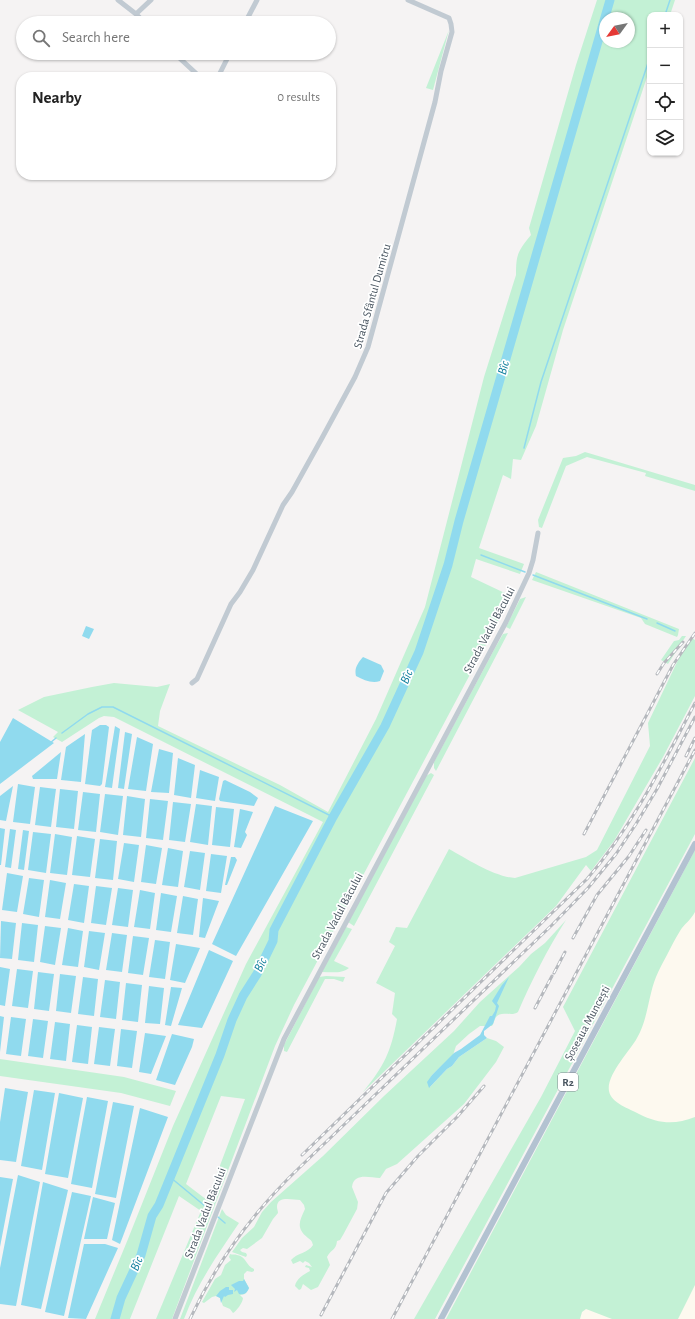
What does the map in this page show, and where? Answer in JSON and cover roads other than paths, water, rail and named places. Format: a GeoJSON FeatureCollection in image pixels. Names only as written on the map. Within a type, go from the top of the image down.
{"type":"FeatureCollection","features":[{"type":"Feature","properties":{"kind":"main road","name":"Șoseaua Muncești"},"geometry":{"type":"LineString","coordinates":[[441,1319],[695,844]]}},
{"type":"Feature","properties":{"kind":"street"},"geometry":{"type":"LineString","coordinates":[[118,0],[136,14],[151,0]]}},
{"type":"Feature","properties":{"kind":"street"},"geometry":{"type":"LineString","coordinates":[[249,16],[257,0]]}},
{"type":"Feature","properties":{"kind":"street","name":"Strada Sfântul Dumitru"},"geometry":{"type":"LineString","coordinates":[[192,683],[197,679],[232,604],[253,570],[283,505],[292,492],[365,357],[426,137],[441,71],[452,32],[449,18],[408,0]]}},
{"type":"Feature","properties":{"kind":"street"},"geometry":{"type":"LineString","coordinates":[[182,60],[195,72]]}},
{"type":"Feature","properties":{"kind":"street"},"geometry":{"type":"LineString","coordinates":[[220,72],[226,60]]}},
{"type":"Feature","properties":{"kind":"street","name":"Strada Vadul Bâcului"},"geometry":{"type":"LineString","coordinates":[[175,1319],[284,1039],[506,622],[529,573],[538,533]]}},
{"type":"Feature","properties":{"kind":"water"},"geometry":{"type":"Polygon","coordinates":[[[86,626],[94,629],[89,639],[82,636],[86,626]]]}},
{"type":"Feature","properties":{"kind":"water"},"geometry":{"type":"Polygon","coordinates":[[[363,657],[381,665],[384,671],[380,681],[371,682],[356,676],[356,668],[363,657]]]}},
{"type":"Feature","properties":{"kind":"water"},"geometry":{"type":"Polygon","coordinates":[[[13,718],[54,743],[0,784],[0,742],[13,718]]]}},
{"type":"Feature","properties":{"kind":"water"},"geometry":{"type":"Polygon","coordinates":[[[100,725],[106,725],[109,727],[102,784],[100,786],[85,784],[92,730],[100,725]]]}},
{"type":"Feature","properties":{"kind":"water"},"geometry":{"type":"Polygon","coordinates":[[[115,726],[120,729],[112,788],[105,787],[115,726]]]}},
{"type":"Feature","properties":{"kind":"water"},"geometry":{"type":"Polygon","coordinates":[[[125,732],[132,734],[124,789],[118,788],[125,732]]]}},
{"type":"Feature","properties":{"kind":"water"},"geometry":{"type":"Polygon","coordinates":[[[85,734],[81,782],[61,780],[66,747],[85,734]]]}},
{"type":"Feature","properties":{"kind":"water"},"geometry":{"type":"Polygon","coordinates":[[[137,737],[153,744],[146,791],[128,789],[137,737]]]}},
{"type":"Feature","properties":{"kind":"water"},"geometry":{"type":"Polygon","coordinates":[[[159,749],[173,753],[169,793],[151,792],[159,749]]]}},
{"type":"Feature","properties":{"kind":"water"},"geometry":{"type":"Polygon","coordinates":[[[61,752],[57,779],[33,779],[32,776],[61,752]]]}},
{"type":"Feature","properties":{"kind":"water"},"geometry":{"type":"Polygon","coordinates":[[[178,758],[195,765],[191,798],[174,795],[178,758]]]}},
{"type":"Feature","properties":{"kind":"water"},"geometry":{"type":"Polygon","coordinates":[[[200,770],[219,777],[215,801],[196,798],[200,770]]]}},
{"type":"Feature","properties":{"kind":"water"},"geometry":{"type":"Polygon","coordinates":[[[225,780],[250,792],[258,798],[254,806],[220,801],[219,799],[223,781],[225,780]]]}},
{"type":"Feature","properties":{"kind":"water"},"geometry":{"type":"Polygon","coordinates":[[[18,784],[35,787],[30,824],[13,822],[18,784]]]}},
{"type":"Feature","properties":{"kind":"water"},"geometry":{"type":"Polygon","coordinates":[[[13,786],[6,821],[0,820],[0,796],[13,786]]]}},
{"type":"Feature","properties":{"kind":"water"},"geometry":{"type":"Polygon","coordinates":[[[40,787],[56,789],[51,827],[35,825],[40,787]]]}},
{"type":"Feature","properties":{"kind":"water"},"geometry":{"type":"Polygon","coordinates":[[[60,789],[78,791],[74,829],[56,827],[60,789]]]}},
{"type":"Feature","properties":{"kind":"water"},"geometry":{"type":"Polygon","coordinates":[[[83,792],[100,794],[96,832],[78,830],[83,792]]]}},
{"type":"Feature","properties":{"kind":"water"},"geometry":{"type":"Polygon","coordinates":[[[105,794],[123,796],[118,835],[100,832],[105,794]]]}},
{"type":"Feature","properties":{"kind":"water"},"geometry":{"type":"Polygon","coordinates":[[[127,796],[145,799],[141,837],[123,835],[127,796]]]}},
{"type":"Feature","properties":{"kind":"water"},"geometry":{"type":"Polygon","coordinates":[[[150,799],[168,801],[163,840],[146,838],[150,799]]]}},
{"type":"Feature","properties":{"kind":"water"},"geometry":{"type":"Polygon","coordinates":[[[173,802],[191,804],[185,842],[169,840],[173,802]]]}},
{"type":"Feature","properties":{"kind":"water"},"geometry":{"type":"Polygon","coordinates":[[[196,804],[212,806],[208,845],[190,842],[196,804]]]}},
{"type":"Feature","properties":{"kind":"water"},"geometry":{"type":"Polygon","coordinates":[[[275,806],[313,821],[236,956],[212,944],[275,806]]]}},
{"type":"Feature","properties":{"kind":"water"},"geometry":{"type":"Polygon","coordinates":[[[216,807],[234,809],[230,847],[212,845],[216,807]]]}},
{"type":"Feature","properties":{"kind":"water"},"geometry":{"type":"Polygon","coordinates":[[[240,809],[253,812],[245,832],[247,835],[241,848],[234,847],[240,809]]]}},
{"type":"Feature","properties":{"kind":"water"},"geometry":{"type":"Polygon","coordinates":[[[0,828],[5,829],[1,865],[0,865],[0,828]]]}},
{"type":"Feature","properties":{"kind":"water"},"geometry":{"type":"Polygon","coordinates":[[[10,829],[16,830],[11,868],[5,867],[10,829]]]}},
{"type":"Feature","properties":{"kind":"water"},"geometry":{"type":"Polygon","coordinates":[[[23,830],[29,831],[24,870],[18,869],[23,830]]]}},
{"type":"Feature","properties":{"kind":"water"},"geometry":{"type":"Polygon","coordinates":[[[33,832],[51,834],[46,873],[28,870],[33,832]]]}},
{"type":"Feature","properties":{"kind":"water"},"geometry":{"type":"Polygon","coordinates":[[[55,834],[72,837],[67,875],[50,873],[55,834]]]}},
{"type":"Feature","properties":{"kind":"water"},"geometry":{"type":"Polygon","coordinates":[[[77,836],[95,839],[90,877],[72,875],[77,836]]]}},
{"type":"Feature","properties":{"kind":"water"},"geometry":{"type":"Polygon","coordinates":[[[100,839],[117,841],[113,880],[95,878],[100,839]]]}},
{"type":"Feature","properties":{"kind":"water"},"geometry":{"type":"Polygon","coordinates":[[[124,843],[139,845],[134,882],[118,879],[124,843]]]}},
{"type":"Feature","properties":{"kind":"water"},"geometry":{"type":"Polygon","coordinates":[[[146,845],[162,848],[156,884],[141,882],[146,845]]]}},
{"type":"Feature","properties":{"kind":"water"},"geometry":{"type":"Polygon","coordinates":[[[168,848],[183,851],[178,887],[162,885],[168,848]]]}},
{"type":"Feature","properties":{"kind":"water"},"geometry":{"type":"Polygon","coordinates":[[[190,851],[205,853],[200,890],[184,887],[190,851]]]}},
{"type":"Feature","properties":{"kind":"water"},"geometry":{"type":"Polygon","coordinates":[[[211,854],[227,856],[221,893],[206,891],[211,854]]]}},
{"type":"Feature","properties":{"kind":"water"},"geometry":{"type":"Polygon","coordinates":[[[231,857],[235,857],[237,860],[227,885],[225,885],[231,857]]]}},
{"type":"Feature","properties":{"kind":"water"},"geometry":{"type":"Polygon","coordinates":[[[7,873],[23,876],[17,912],[2,910],[7,873]]]}},
{"type":"Feature","properties":{"kind":"water"},"geometry":{"type":"Polygon","coordinates":[[[29,878],[44,880],[39,917],[23,914],[29,878]]]}},
{"type":"Feature","properties":{"kind":"water"},"geometry":{"type":"Polygon","coordinates":[[[50,880],[66,883],[60,919],[45,917],[50,880]]]}},
{"type":"Feature","properties":{"kind":"water"},"geometry":{"type":"Polygon","coordinates":[[[74,884],[89,886],[84,923],[68,920],[74,884]]]}},
{"type":"Feature","properties":{"kind":"water"},"geometry":{"type":"Polygon","coordinates":[[[96,886],[112,888],[106,925],[91,923],[96,886]]]}},
{"type":"Feature","properties":{"kind":"water"},"geometry":{"type":"Polygon","coordinates":[[[118,888],[133,890],[128,927],[112,925],[118,888]]]}},
{"type":"Feature","properties":{"kind":"water"},"geometry":{"type":"Polygon","coordinates":[[[140,890],[155,893],[150,929],[134,927],[140,890]]]}},
{"type":"Feature","properties":{"kind":"water"},"geometry":{"type":"Polygon","coordinates":[[[161,893],[177,896],[171,932],[156,930],[161,893]]]}},
{"type":"Feature","properties":{"kind":"water"},"geometry":{"type":"Polygon","coordinates":[[[183,896],[198,899],[193,935],[177,933],[183,896]]]}},
{"type":"Feature","properties":{"kind":"water"},"geometry":{"type":"Polygon","coordinates":[[[203,898],[219,901],[205,938],[199,937],[203,898]]]}},
{"type":"Feature","properties":{"kind":"water"},"geometry":{"type":"Polygon","coordinates":[[[1,921],[16,923],[12,959],[0,958],[1,921]]]}},
{"type":"Feature","properties":{"kind":"water"},"geometry":{"type":"Polygon","coordinates":[[[22,923],[38,925],[34,962],[18,960],[22,923]]]}},
{"type":"Feature","properties":{"kind":"water"},"geometry":{"type":"Polygon","coordinates":[[[45,926],[61,928],[55,965],[40,962],[45,926]]]}},
{"type":"Feature","properties":{"kind":"water"},"geometry":{"type":"Polygon","coordinates":[[[68,928],[83,931],[78,967],[62,965],[68,928]]]}},
{"type":"Feature","properties":{"kind":"water"},"geometry":{"type":"Polygon","coordinates":[[[89,931],[105,933],[99,970],[84,967],[89,931]]]}},
{"type":"Feature","properties":{"kind":"water"},"geometry":{"type":"Polygon","coordinates":[[[112,933],[127,935],[122,972],[106,970],[112,933]]]}},
{"type":"Feature","properties":{"kind":"water"},"geometry":{"type":"Polygon","coordinates":[[[133,936],[149,938],[143,975],[128,973],[133,936]]]}},
{"type":"Feature","properties":{"kind":"water"},"geometry":{"type":"Polygon","coordinates":[[[155,940],[170,942],[165,979],[149,977],[155,940]]]}},
{"type":"Feature","properties":{"kind":"water"},"geometry":{"type":"Polygon","coordinates":[[[176,944],[200,948],[185,983],[170,980],[176,944]]]}},
{"type":"Feature","properties":{"kind":"water"},"geometry":{"type":"Polygon","coordinates":[[[209,950],[233,961],[202,1028],[178,1025],[209,950]]]}},
{"type":"Feature","properties":{"kind":"water"},"geometry":{"type":"Polygon","coordinates":[[[0,967],[10,969],[5,1006],[0,1005],[0,967]]]}},
{"type":"Feature","properties":{"kind":"water"},"geometry":{"type":"Polygon","coordinates":[[[17,969],[33,971],[28,1008],[12,1006],[17,969]]]}},
{"type":"Feature","properties":{"kind":"water"},"geometry":{"type":"Polygon","coordinates":[[[38,972],[54,974],[49,1011],[34,1009],[38,972]]]}},
{"type":"Feature","properties":{"kind":"water"},"geometry":{"type":"Polygon","coordinates":[[[60,974],[76,976],[71,1013],[56,1011],[60,974]]]}},
{"type":"Feature","properties":{"kind":"water"},"geometry":{"type":"Polygon","coordinates":[[[83,977],[98,979],[94,1016],[78,1014],[83,977]]]}},
{"type":"Feature","properties":{"kind":"water"},"geometry":{"type":"Polygon","coordinates":[[[509,977],[497,1003],[499,1006],[493,1024],[484,1031],[484,1035],[487,1038],[459,1057],[452,1066],[447,1069],[429,1088],[427,1082],[432,1075],[454,1053],[480,1035],[490,1016],[492,1016],[495,1011],[496,1006],[492,1001],[509,977]]]}},
{"type":"Feature","properties":{"kind":"water"},"geometry":{"type":"Polygon","coordinates":[[[105,980],[120,982],[116,1019],[100,1017],[105,980]]]}},
{"type":"Feature","properties":{"kind":"water"},"geometry":{"type":"Polygon","coordinates":[[[126,983],[142,985],[138,1022],[122,1020],[126,983]]]}},
{"type":"Feature","properties":{"kind":"water"},"geometry":{"type":"Polygon","coordinates":[[[149,986],[164,988],[160,1024],[145,1023],[149,986]]]}},
{"type":"Feature","properties":{"kind":"water"},"geometry":{"type":"Polygon","coordinates":[[[171,987],[182,988],[171,1026],[165,1025],[171,987]]]}},
{"type":"Feature","properties":{"kind":"water"},"geometry":{"type":"Polygon","coordinates":[[[0,1016],[4,1017],[0,1052],[0,1016]]]}},
{"type":"Feature","properties":{"kind":"water"},"geometry":{"type":"Polygon","coordinates":[[[11,1017],[26,1019],[21,1056],[6,1054],[11,1017]]]}},
{"type":"Feature","properties":{"kind":"water"},"geometry":{"type":"Polygon","coordinates":[[[33,1019],[48,1021],[43,1058],[28,1056],[33,1019]]]}},
{"type":"Feature","properties":{"kind":"water"},"geometry":{"type":"Polygon","coordinates":[[[55,1022],[70,1024],[66,1061],[50,1059],[55,1022]]]}},
{"type":"Feature","properties":{"kind":"water"},"geometry":{"type":"Polygon","coordinates":[[[77,1025],[92,1027],[88,1064],[72,1062],[77,1025]]]}},
{"type":"Feature","properties":{"kind":"water"},"geometry":{"type":"Polygon","coordinates":[[[99,1027],[115,1029],[110,1066],[94,1064],[99,1027]]]}},
{"type":"Feature","properties":{"kind":"water"},"geometry":{"type":"Polygon","coordinates":[[[121,1029],[137,1031],[132,1068],[117,1066],[121,1029]]]}},
{"type":"Feature","properties":{"kind":"water"},"geometry":{"type":"Polygon","coordinates":[[[145,1033],[166,1036],[151,1074],[139,1072],[145,1033]]]}},
{"type":"Feature","properties":{"kind":"water"},"geometry":{"type":"Polygon","coordinates":[[[172,1034],[194,1039],[192,1047],[175,1085],[156,1080],[172,1034]]]}},
{"type":"Feature","properties":{"kind":"water"},"geometry":{"type":"Polygon","coordinates":[[[5,1088],[28,1092],[16,1162],[0,1160],[0,1122],[5,1088]]]}},
{"type":"Feature","properties":{"kind":"water"},"geometry":{"type":"Polygon","coordinates":[[[34,1090],[55,1093],[42,1170],[21,1166],[34,1090]]]}},
{"type":"Feature","properties":{"kind":"water"},"geometry":{"type":"Polygon","coordinates":[[[59,1093],[83,1098],[68,1178],[45,1174],[59,1093]]]}},
{"type":"Feature","properties":{"kind":"water"},"geometry":{"type":"Polygon","coordinates":[[[87,1097],[108,1101],[92,1188],[71,1184],[87,1097]]]}},
{"type":"Feature","properties":{"kind":"water"},"geometry":{"type":"Polygon","coordinates":[[[113,1102],[134,1106],[116,1198],[95,1194],[113,1102]]]}},
{"type":"Feature","properties":{"kind":"water"},"geometry":{"type":"Polygon","coordinates":[[[140,1108],[168,1117],[120,1244],[112,1240],[140,1108]]]}},
{"type":"Feature","properties":{"kind":"water"},"geometry":{"type":"Polygon","coordinates":[[[18,1175],[40,1182],[16,1306],[0,1304],[0,1268],[18,1175]]]}},
{"type":"Feature","properties":{"kind":"water"},"geometry":{"type":"Polygon","coordinates":[[[0,1177],[13,1179],[0,1247],[0,1177]]]}},
{"type":"Feature","properties":{"kind":"water"},"geometry":{"type":"Polygon","coordinates":[[[43,1182],[68,1190],[41,1309],[21,1305],[43,1182]]]}},
{"type":"Feature","properties":{"kind":"water"},"geometry":{"type":"Polygon","coordinates":[[[72,1192],[91,1196],[64,1316],[45,1312],[72,1192]]]}},
{"type":"Feature","properties":{"kind":"water"},"geometry":{"type":"Polygon","coordinates":[[[93,1197],[115,1203],[107,1239],[84,1239],[93,1197]]]}},
{"type":"Feature","properties":{"kind":"water"},"geometry":{"type":"Polygon","coordinates":[[[84,1244],[105,1244],[118,1248],[86,1319],[68,1318],[84,1244]]]}},
{"type":"Feature","properties":{"kind":"water"},"geometry":{"type":"Polygon","coordinates":[[[244,1279],[249,1288],[247,1292],[244,1294],[239,1294],[237,1290],[234,1292],[235,1289],[231,1285],[239,1281],[243,1281],[244,1279]]]}},
{"type":"Feature","properties":{"kind":"water"},"geometry":{"type":"Polygon","coordinates":[[[226,1287],[229,1287],[229,1290],[233,1290],[233,1294],[224,1296],[221,1303],[220,1298],[216,1296],[226,1287]]]}},
{"type":"Feature","properties":{"kind":"waterway","name":"Bîc"},"geometry":{"type":"LineString","coordinates":[[115,1319],[121,1298],[141,1255],[152,1216],[159,1205],[220,1055],[232,1020],[243,996],[257,974],[273,941],[274,930],[333,817],[385,726],[419,652],[448,565],[459,521],[610,0]]}},
{"type":"Feature","properties":{"kind":"waterway"},"geometry":{"type":"LineString","coordinates":[[666,12],[670,0]]}},
{"type":"Feature","properties":{"kind":"waterway"},"geometry":{"type":"LineString","coordinates":[[524,448],[541,382],[647,66]]}},
{"type":"Feature","properties":{"kind":"waterway"},"geometry":{"type":"LineString","coordinates":[[481,555],[525,572]]}},
{"type":"Feature","properties":{"kind":"waterway"},"geometry":{"type":"LineString","coordinates":[[533,575],[647,619]]}},
{"type":"Feature","properties":{"kind":"waterway"},"geometry":{"type":"LineString","coordinates":[[657,623],[675,631]]}},
{"type":"Feature","properties":{"kind":"waterway"},"geometry":{"type":"LineString","coordinates":[[62,733],[88,714],[102,707],[113,707],[333,817]]}},
{"type":"Feature","properties":{"kind":"waterway"},"geometry":{"type":"LineString","coordinates":[[50,743],[56,738]]}},
{"type":"Feature","properties":{"kind":"waterway"},"geometry":{"type":"LineString","coordinates":[[170,1177],[211,1211]]}},
{"type":"Feature","properties":{"kind":"waterway"},"geometry":{"type":"LineString","coordinates":[[218,1217],[225,1223]]}},
{"type":"Feature","properties":{"kind":"railway"},"geometry":{"type":"LineString","coordinates":[[584,834],[673,665],[695,633]]}},
{"type":"Feature","properties":{"kind":"railway"},"geometry":{"type":"LineString","coordinates":[[657,674],[664,663],[683,642]]}},
{"type":"Feature","properties":{"kind":"railway"},"geometry":{"type":"LineString","coordinates":[[302,1155],[587,879],[633,817],[659,772],[695,703]]}},
{"type":"Feature","properties":{"kind":"railway"},"geometry":{"type":"LineString","coordinates":[[190,1319],[224,1257],[266,1202],[299,1168],[552,925],[588,888],[616,854],[636,824],[657,789],[695,717]]}},
{"type":"Feature","properties":{"kind":"railway"},"geometry":{"type":"LineString","coordinates":[[686,756],[695,738]]}},
{"type":"Feature","properties":{"kind":"railway"},"geometry":{"type":"LineString","coordinates":[[392,1319],[695,750]]}},
{"type":"Feature","properties":{"kind":"railway"},"geometry":{"type":"LineString","coordinates":[[573,938],[597,895],[629,856],[646,830]]}},
{"type":"Feature","properties":{"kind":"railway"},"geometry":{"type":"LineString","coordinates":[[554,973],[565,952]]}},
{"type":"Feature","properties":{"kind":"railway"},"geometry":{"type":"LineString","coordinates":[[535,1008],[552,976]]}},
{"type":"Feature","properties":{"kind":"railway"},"geometry":{"type":"LineString","coordinates":[[321,1315],[386,1193],[418,1156],[457,1117],[484,1086]]}}]}
